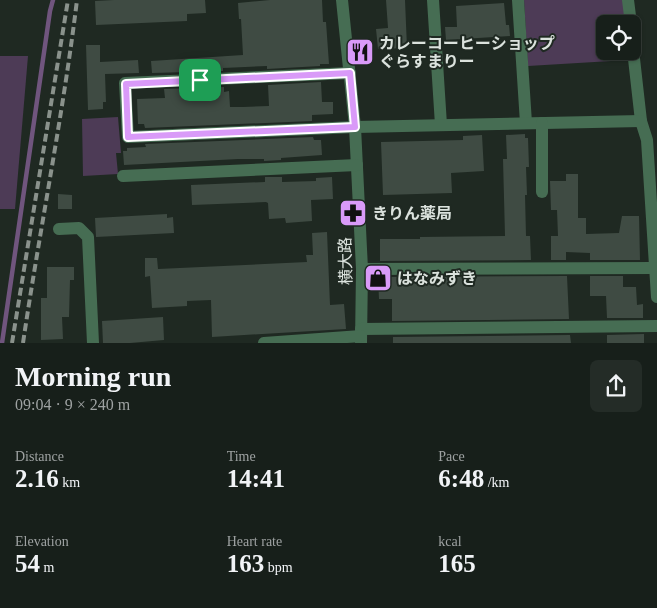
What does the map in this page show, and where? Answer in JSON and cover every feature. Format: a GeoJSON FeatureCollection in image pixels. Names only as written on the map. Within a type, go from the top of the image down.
{"type":"FeatureCollection","features":[{"type":"Feature","properties":{"kind":"street","name":"横大路"},"geometry":{"type":"LineString","coordinates":[[342,0],[355,127],[362,269],[361,336]]}},
{"type":"Feature","properties":{"kind":"street"},"geometry":{"type":"LineString","coordinates":[[433,0],[441,125]]}},
{"type":"Feature","properties":{"kind":"street"},"geometry":{"type":"LineString","coordinates":[[518,0],[526,123]]}},
{"type":"Feature","properties":{"kind":"street"},"geometry":{"type":"LineString","coordinates":[[628,0],[630,15]]}},
{"type":"Feature","properties":{"kind":"street"},"geometry":{"type":"LineString","coordinates":[[634,60],[640,121],[652,139],[657,297]]}},
{"type":"Feature","properties":{"kind":"street"},"geometry":{"type":"LineString","coordinates":[[350,73],[126,84],[128,137],[355,127],[640,121]]}},
{"type":"Feature","properties":{"kind":"street"},"geometry":{"type":"LineString","coordinates":[[542,123],[542,192]]}},
{"type":"Feature","properties":{"kind":"street"},"geometry":{"type":"LineString","coordinates":[[123,176],[357,165]]}},
{"type":"Feature","properties":{"kind":"street"},"geometry":{"type":"LineString","coordinates":[[59,229],[79,228],[88,238],[93,343]]}},
{"type":"Feature","properties":{"kind":"street"},"geometry":{"type":"LineString","coordinates":[[362,269],[656,268]]}},
{"type":"Feature","properties":{"kind":"street"},"geometry":{"type":"LineString","coordinates":[[264,343],[361,336],[657,326]]}},
{"type":"Feature","properties":{"kind":"shaded area"},"geometry":{"type":"Polygon","coordinates":[[[524,0],[624,0],[625,15],[596,15],[596,60],[628,60],[528,66],[524,0]]]}},
{"type":"Feature","properties":{"kind":"shaded area"},"geometry":{"type":"Polygon","coordinates":[[[0,56],[28,56],[15,209],[0,209],[0,56]]]}},
{"type":"Feature","properties":{"kind":"shaded area"},"geometry":{"type":"Polygon","coordinates":[[[118,117],[121,153],[116,153],[118,174],[83,176],[82,119],[118,117]]]}},
{"type":"Feature","properties":{"kind":"building"},"geometry":{"type":"Polygon","coordinates":[[[205,0],[206,13],[187,14],[187,21],[96,25],[95,1],[205,0]]]}},
{"type":"Feature","properties":{"kind":"building"},"geometry":{"type":"Polygon","coordinates":[[[270,0],[322,0],[323,22],[326,22],[329,64],[267,69],[267,66],[223,68],[223,71],[152,73],[151,61],[243,55],[238,3],[270,0]]]}},
{"type":"Feature","properties":{"kind":"building"},"geometry":{"type":"Polygon","coordinates":[[[386,0],[405,0],[407,48],[378,49],[376,29],[388,28],[386,0]]]}},
{"type":"Feature","properties":{"kind":"building"},"geometry":{"type":"Polygon","coordinates":[[[504,3],[506,25],[509,25],[510,36],[446,40],[445,27],[457,27],[456,6],[504,3]]]}},
{"type":"Feature","properties":{"kind":"building"},"geometry":{"type":"Polygon","coordinates":[[[86,45],[100,45],[100,62],[138,60],[139,73],[105,74],[106,102],[103,102],[103,109],[88,110],[86,45]]]}},
{"type":"Feature","properties":{"kind":"building"},"geometry":{"type":"Polygon","coordinates":[[[321,82],[322,102],[333,102],[333,114],[312,115],[312,121],[145,128],[144,124],[138,124],[137,99],[165,98],[164,89],[224,87],[224,92],[229,91],[230,107],[269,106],[268,85],[321,82]]]}},
{"type":"Feature","properties":{"kind":"building"},"geometry":{"type":"Polygon","coordinates":[[[525,134],[525,138],[528,138],[529,167],[526,167],[526,236],[530,236],[531,260],[380,261],[380,239],[505,236],[503,159],[507,159],[506,135],[525,134]]]}},
{"type":"Feature","properties":{"kind":"building"},"geometry":{"type":"Polygon","coordinates":[[[482,135],[484,171],[451,173],[452,193],[383,195],[381,142],[463,140],[463,136],[482,135]]]}},
{"type":"Feature","properties":{"kind":"building"},"geometry":{"type":"Polygon","coordinates":[[[313,137],[314,140],[321,140],[322,155],[264,161],[264,159],[238,159],[124,165],[123,151],[127,151],[127,148],[146,147],[145,144],[313,137]]]}},
{"type":"Feature","properties":{"kind":"building"},"geometry":{"type":"Polygon","coordinates":[[[566,174],[578,174],[578,218],[586,218],[586,234],[619,233],[622,216],[639,216],[640,260],[590,260],[590,253],[566,252],[566,260],[551,260],[551,236],[558,236],[557,210],[551,210],[550,181],[566,181],[566,174]]]}},
{"type":"Feature","properties":{"kind":"building"},"geometry":{"type":"Polygon","coordinates":[[[265,177],[282,177],[282,182],[316,181],[316,178],[332,177],[333,199],[311,200],[312,221],[286,223],[285,218],[269,219],[268,203],[266,202],[192,205],[191,185],[265,182],[265,177]]]}},
{"type":"Feature","properties":{"kind":"building"},"geometry":{"type":"Polygon","coordinates":[[[58,194],[72,195],[72,209],[58,209],[58,194]]]}},
{"type":"Feature","properties":{"kind":"building"},"geometry":{"type":"Polygon","coordinates":[[[167,214],[167,218],[173,217],[174,233],[96,237],[95,218],[167,214]]]}},
{"type":"Feature","properties":{"kind":"building"},"geometry":{"type":"Polygon","coordinates":[[[327,232],[330,305],[344,304],[346,329],[212,337],[211,300],[187,301],[187,306],[152,308],[150,276],[145,277],[145,258],[157,258],[158,269],[307,262],[306,255],[313,255],[312,233],[327,232]]]}},
{"type":"Feature","properties":{"kind":"building"},"geometry":{"type":"Polygon","coordinates":[[[47,267],[74,267],[74,280],[70,280],[69,317],[62,317],[63,339],[41,340],[41,298],[47,298],[47,267]]]}},
{"type":"Feature","properties":{"kind":"building"},"geometry":{"type":"Polygon","coordinates":[[[567,276],[569,319],[392,321],[392,299],[379,299],[378,278],[381,277],[567,276]]]}},
{"type":"Feature","properties":{"kind":"building"},"geometry":{"type":"Polygon","coordinates":[[[590,276],[623,276],[623,287],[636,287],[637,305],[643,304],[643,318],[607,318],[606,296],[590,296],[590,276]]]}},
{"type":"Feature","properties":{"kind":"building"},"geometry":{"type":"Polygon","coordinates":[[[163,317],[164,340],[103,343],[102,321],[163,317]]]}},
{"type":"Feature","properties":{"kind":"building"},"geometry":{"type":"Polygon","coordinates":[[[644,334],[644,343],[607,343],[607,335],[644,334]]]}},
{"type":"Feature","properties":{"kind":"building"},"geometry":{"type":"Polygon","coordinates":[[[570,335],[571,343],[393,343],[393,337],[570,335]]]}},
{"type":"Feature","properties":{"kind":"waterway"},"geometry":{"type":"LineString","coordinates":[[2,343],[53,0]]}},
{"type":"Feature","properties":{"kind":"railway"},"geometry":{"type":"LineString","coordinates":[[12,343],[68,0]]}},
{"type":"Feature","properties":{"kind":"railway"},"geometry":{"type":"LineString","coordinates":[[23,343],[65,86],[77,0]]}},
{"type":"Feature","properties":{"kind":"place","name":"カレーコーヒーショップ ぐらすまりー"},"geometry":{"type":"Point","coordinates":[360,52]}},
{"type":"Feature","properties":{"kind":"place","name":"きりん薬局"},"geometry":{"type":"Point","coordinates":[353,213]}},
{"type":"Feature","properties":{"kind":"place","name":"はなみずき"},"geometry":{"type":"Point","coordinates":[378,278]}},
{"type":"Feature","properties":{"kind":"route"},"geometry":{"type":"LineString","coordinates":[[350,73],[355,127],[128,137],[126,84],[200,80],[350,73]]}}]}
